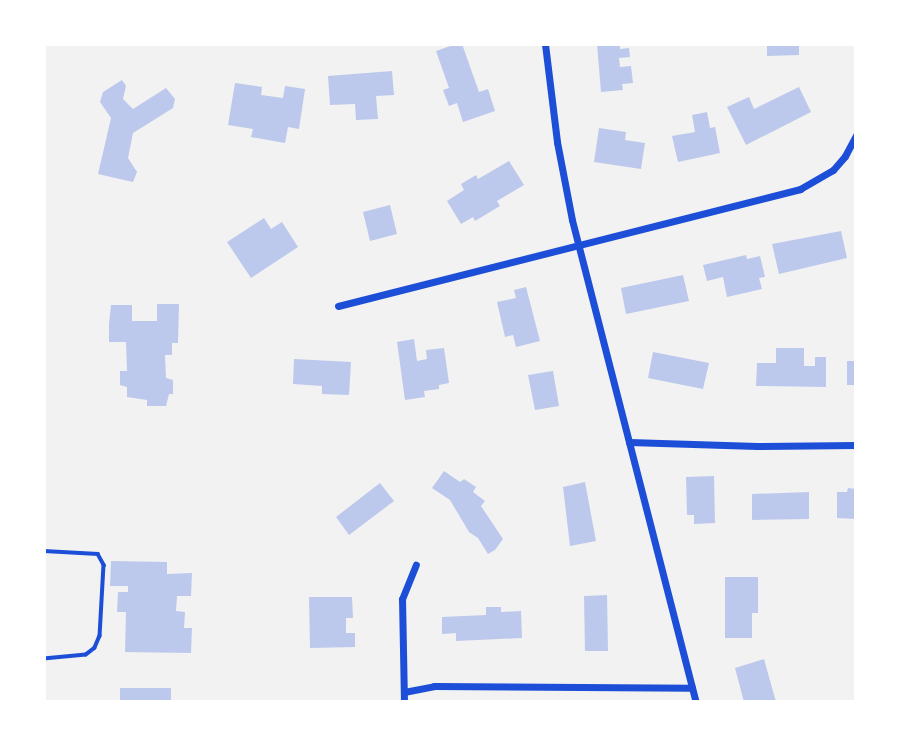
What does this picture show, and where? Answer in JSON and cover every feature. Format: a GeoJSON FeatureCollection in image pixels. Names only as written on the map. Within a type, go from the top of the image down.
{"type":"FeatureCollection","features":[{"type":"Feature","properties":{"kind":"street"},"geometry":{"type":"LineString","coordinates":[[545,44],[557,142],[579,246],[696,702]]}},
{"type":"Feature","properties":{"kind":"street"},"geometry":{"type":"LineString","coordinates":[[338,306],[800,189],[816,182],[845,156],[856,135]]}},
{"type":"Feature","properties":{"kind":"street"},"geometry":{"type":"LineString","coordinates":[[629,442],[757,446],[856,445]]}},
{"type":"Feature","properties":{"kind":"street"},"geometry":{"type":"LineString","coordinates":[[404,702],[402,599],[416,565]]}},
{"type":"Feature","properties":{"kind":"street"},"geometry":{"type":"LineString","coordinates":[[404,692],[434,686],[692,688]]}},
{"type":"Feature","properties":{"kind":"lane"},"geometry":{"type":"LineString","coordinates":[[44,551],[98,554],[104,565],[100,636],[95,648],[86,654],[44,659]]}},
{"type":"Feature","properties":{"kind":"building"},"geometry":{"type":"Polygon","coordinates":[[[462,44],[479,92],[488,89],[495,111],[463,122],[457,103],[449,106],[443,90],[449,88],[436,51],[462,44]]]}},
{"type":"Feature","properties":{"kind":"building"},"geometry":{"type":"Polygon","coordinates":[[[597,44],[620,44],[620,49],[629,48],[630,57],[619,58],[620,67],[631,66],[633,83],[622,84],[623,90],[601,92],[597,44]]]}},
{"type":"Feature","properties":{"kind":"building"},"geometry":{"type":"Polygon","coordinates":[[[767,44],[799,44],[799,55],[767,56],[767,44]]]}},
{"type":"Feature","properties":{"kind":"building"},"geometry":{"type":"Polygon","coordinates":[[[392,71],[394,95],[376,96],[378,119],[356,120],[355,104],[330,105],[328,76],[392,71]]]}},
{"type":"Feature","properties":{"kind":"building"},"geometry":{"type":"Polygon","coordinates":[[[122,80],[126,86],[123,99],[133,109],[166,88],[175,99],[173,108],[133,133],[128,158],[137,172],[133,182],[98,174],[111,118],[100,102],[103,92],[122,80]]]}},
{"type":"Feature","properties":{"kind":"building"},"geometry":{"type":"Polygon","coordinates":[[[235,83],[262,87],[261,95],[283,98],[285,86],[305,89],[299,129],[288,127],[285,143],[251,137],[253,129],[228,125],[235,83]]]}},
{"type":"Feature","properties":{"kind":"building"},"geometry":{"type":"Polygon","coordinates":[[[799,87],[811,112],[746,145],[727,107],[749,97],[754,109],[799,87]]]}},
{"type":"Feature","properties":{"kind":"building"},"geometry":{"type":"Polygon","coordinates":[[[707,112],[710,128],[715,127],[720,153],[678,162],[672,136],[695,132],[692,115],[707,112]]]}},
{"type":"Feature","properties":{"kind":"building"},"geometry":{"type":"Polygon","coordinates":[[[599,128],[626,132],[625,140],[645,143],[641,169],[594,162],[599,128]]]}},
{"type":"Feature","properties":{"kind":"building"},"geometry":{"type":"Polygon","coordinates":[[[509,161],[524,185],[497,201],[500,206],[475,221],[473,217],[461,224],[447,201],[464,190],[461,184],[476,175],[478,179],[509,161]]]}},
{"type":"Feature","properties":{"kind":"building"},"geometry":{"type":"Polygon","coordinates":[[[390,205],[397,234],[370,241],[363,212],[390,205]]]}},
{"type":"Feature","properties":{"kind":"building"},"geometry":{"type":"Polygon","coordinates":[[[264,218],[271,229],[282,222],[298,247],[251,278],[227,242],[264,218]]]}},
{"type":"Feature","properties":{"kind":"building"},"geometry":{"type":"Polygon","coordinates":[[[841,231],[847,258],[779,274],[772,244],[841,231]]]}},
{"type":"Feature","properties":{"kind":"building"},"geometry":{"type":"Polygon","coordinates":[[[746,255],[747,259],[760,256],[765,277],[759,278],[762,289],[727,297],[723,277],[707,281],[703,265],[746,255]]]}},
{"type":"Feature","properties":{"kind":"building"},"geometry":{"type":"Polygon","coordinates":[[[683,275],[689,301],[626,314],[621,288],[683,275]]]}},
{"type":"Feature","properties":{"kind":"building"},"geometry":{"type":"Polygon","coordinates":[[[526,287],[540,341],[516,347],[513,335],[505,337],[497,302],[516,298],[514,290],[526,287]]]}},
{"type":"Feature","properties":{"kind":"building"},"geometry":{"type":"Polygon","coordinates":[[[157,304],[179,304],[178,343],[172,343],[172,355],[165,355],[166,378],[173,380],[173,394],[169,394],[166,406],[147,406],[147,400],[127,397],[127,387],[120,385],[120,371],[127,371],[126,342],[109,342],[109,324],[111,305],[132,305],[132,321],[157,321],[157,304]]]}},
{"type":"Feature","properties":{"kind":"building"},"geometry":{"type":"Polygon","coordinates":[[[414,339],[417,361],[427,359],[426,350],[444,348],[449,383],[439,385],[439,389],[424,391],[425,397],[405,400],[397,342],[414,339]]]}},
{"type":"Feature","properties":{"kind":"building"},"geometry":{"type":"Polygon","coordinates":[[[776,348],[804,348],[804,366],[815,366],[815,357],[826,357],[826,387],[756,386],[757,363],[776,363],[776,348]]]}},
{"type":"Feature","properties":{"kind":"building"},"geometry":{"type":"Polygon","coordinates":[[[653,352],[709,363],[703,389],[648,378],[653,352]]]}},
{"type":"Feature","properties":{"kind":"building"},"geometry":{"type":"Polygon","coordinates":[[[294,359],[351,362],[349,395],[322,394],[322,386],[293,384],[294,359]]]}},
{"type":"Feature","properties":{"kind":"building"},"geometry":{"type":"Polygon","coordinates":[[[847,361],[856,361],[856,385],[847,385],[847,361]]]}},
{"type":"Feature","properties":{"kind":"building"},"geometry":{"type":"Polygon","coordinates":[[[553,371],[559,406],[535,410],[528,375],[553,371]]]}},
{"type":"Feature","properties":{"kind":"building"},"geometry":{"type":"Polygon","coordinates":[[[444,471],[460,482],[464,479],[476,487],[473,492],[485,501],[481,506],[503,539],[495,550],[488,554],[478,538],[469,532],[450,500],[432,488],[444,471]]]}},
{"type":"Feature","properties":{"kind":"building"},"geometry":{"type":"Polygon","coordinates":[[[714,476],[715,523],[694,524],[694,515],[687,515],[686,477],[714,476]]]}},
{"type":"Feature","properties":{"kind":"building"},"geometry":{"type":"Polygon","coordinates":[[[585,482],[596,541],[570,546],[563,487],[585,482]]]}},
{"type":"Feature","properties":{"kind":"building"},"geometry":{"type":"Polygon","coordinates":[[[380,483],[394,501],[349,535],[336,517],[380,483]]]}},
{"type":"Feature","properties":{"kind":"building"},"geometry":{"type":"Polygon","coordinates":[[[848,488],[856,489],[856,519],[837,518],[837,492],[847,492],[848,488]]]}},
{"type":"Feature","properties":{"kind":"building"},"geometry":{"type":"Polygon","coordinates":[[[809,492],[809,519],[752,520],[752,494],[809,492]]]}},
{"type":"Feature","properties":{"kind":"building"},"geometry":{"type":"Polygon","coordinates":[[[111,561],[167,562],[167,574],[192,573],[191,596],[177,596],[176,611],[185,612],[184,628],[192,628],[191,653],[125,652],[126,612],[117,612],[118,592],[128,592],[128,586],[110,586],[111,561]]]}},
{"type":"Feature","properties":{"kind":"building"},"geometry":{"type":"Polygon","coordinates":[[[725,577],[758,577],[758,613],[752,613],[752,638],[725,638],[725,577]]]}},
{"type":"Feature","properties":{"kind":"building"},"geometry":{"type":"Polygon","coordinates":[[[607,595],[608,651],[585,651],[584,596],[607,595]]]}},
{"type":"Feature","properties":{"kind":"building"},"geometry":{"type":"Polygon","coordinates":[[[309,597],[352,597],[353,618],[346,618],[346,633],[355,633],[355,647],[310,648],[309,597]]]}},
{"type":"Feature","properties":{"kind":"building"},"geometry":{"type":"Polygon","coordinates":[[[486,607],[501,607],[501,612],[521,611],[522,638],[456,641],[456,633],[442,634],[442,617],[486,615],[486,607]]]}},
{"type":"Feature","properties":{"kind":"building"},"geometry":{"type":"Polygon","coordinates":[[[764,659],[776,702],[744,702],[735,668],[764,659]]]}},
{"type":"Feature","properties":{"kind":"building"},"geometry":{"type":"Polygon","coordinates":[[[120,688],[171,688],[171,702],[120,702],[120,688]]]}}]}
